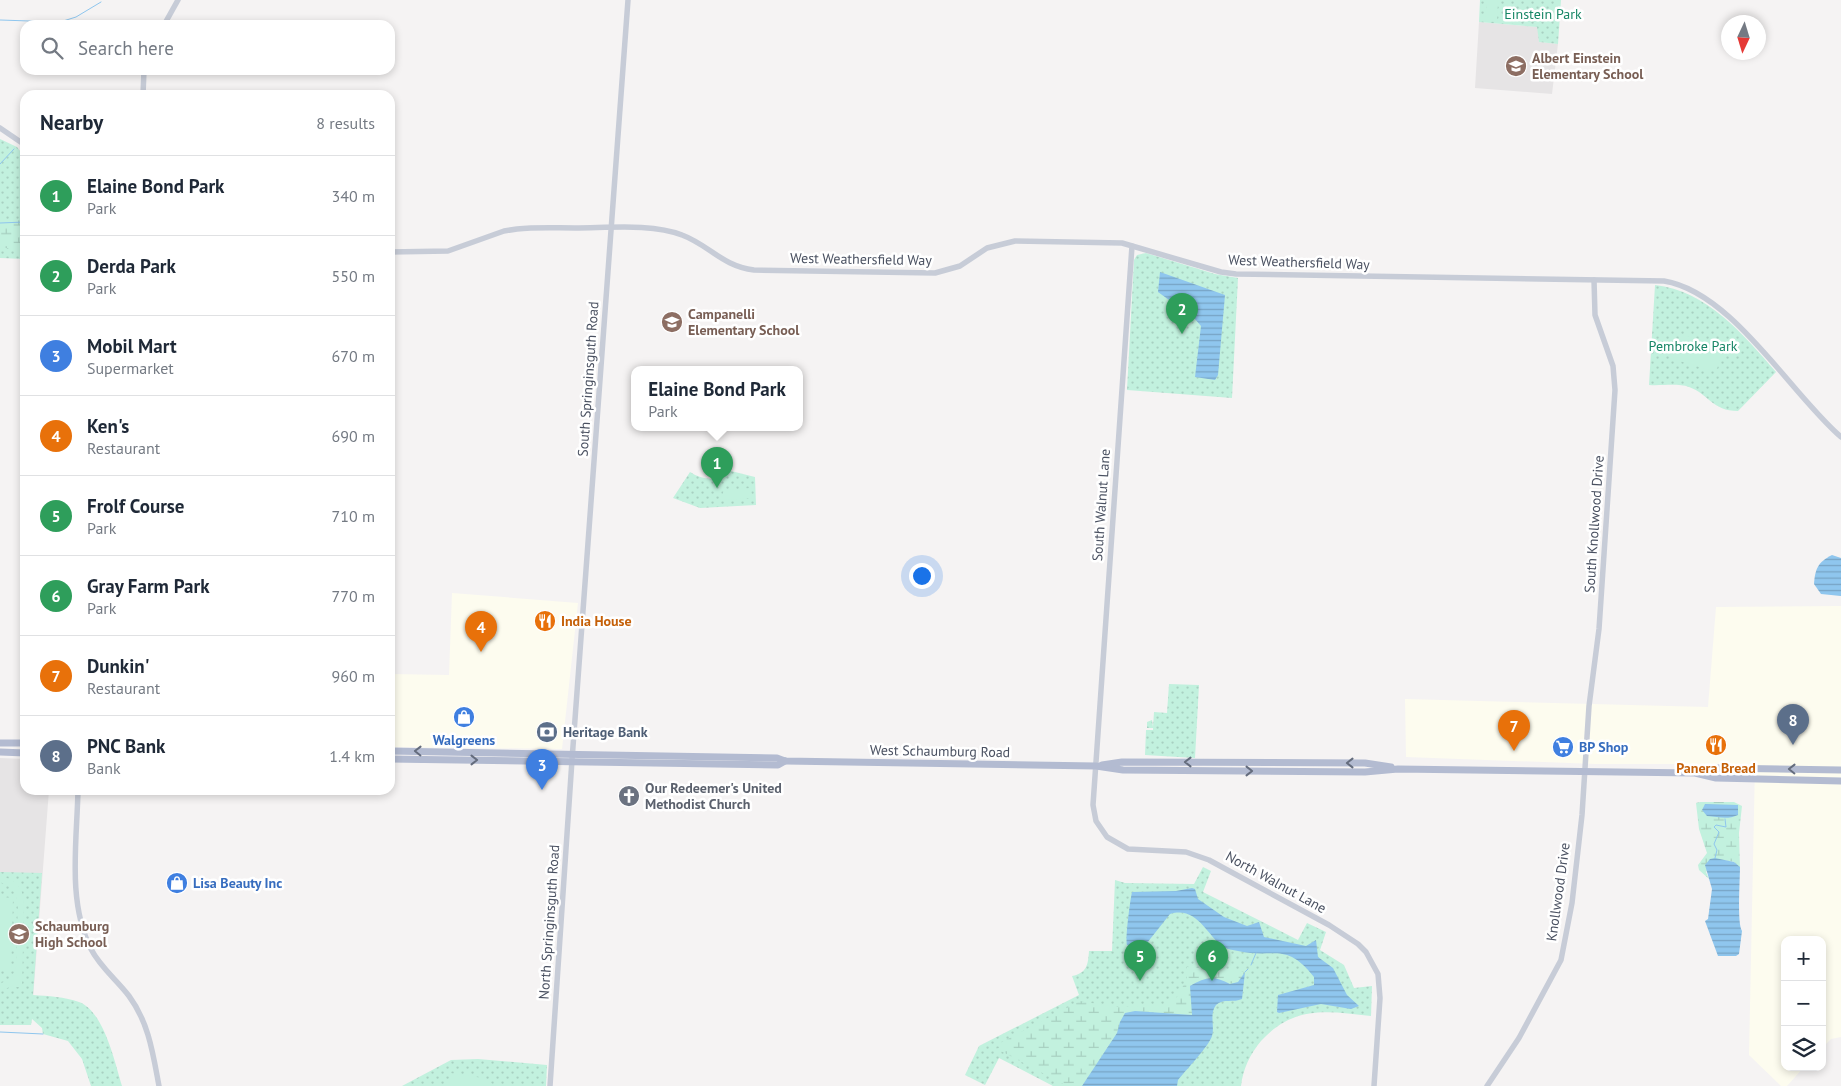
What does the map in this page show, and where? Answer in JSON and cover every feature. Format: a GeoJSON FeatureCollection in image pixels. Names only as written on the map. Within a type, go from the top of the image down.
{"type":"FeatureCollection","features":[{"type":"Feature","properties":{"kind":"main road"},"geometry":{"type":"LineString","coordinates":[[0,743],[20,744]]}},
{"type":"Feature","properties":{"kind":"main road","name":"West Schaumburg Road"},"geometry":{"type":"LineString","coordinates":[[395,751],[778,765],[784,761],[1096,766],[1122,762],[1355,763],[1398,769],[1695,773],[1716,778],[1841,781]]}},
{"type":"Feature","properties":{"kind":"main road"},"geometry":{"type":"LineString","coordinates":[[0,752],[20,753]]}},
{"type":"Feature","properties":{"kind":"main road","name":"West Schaumburg Road"},"geometry":{"type":"LineString","coordinates":[[395,759],[572,757]]}},
{"type":"Feature","properties":{"kind":"main road","name":"West Schaumburg Road"},"geometry":{"type":"LineString","coordinates":[[1695,773],[1717,768],[1841,770]]}},
{"type":"Feature","properties":{"kind":"main road"},"geometry":{"type":"LineString","coordinates":[[1818,781],[1820,770]]}},
{"type":"Feature","properties":{"kind":"street"},"geometry":{"type":"LineString","coordinates":[[167,20],[178,0]]}},
{"type":"Feature","properties":{"kind":"street","name":"South Springinsguth Road"},"geometry":{"type":"LineString","coordinates":[[572,757],[628,0]]}},
{"type":"Feature","properties":{"kind":"street"},"geometry":{"type":"LineString","coordinates":[[143,90],[144,75]]}},
{"type":"Feature","properties":{"kind":"street"},"geometry":{"type":"LineString","coordinates":[[0,128],[20,142]]}},
{"type":"Feature","properties":{"kind":"street","name":"West Weathersfield Way"},"geometry":{"type":"LineString","coordinates":[[395,252],[448,251],[504,231],[517,229],[656,229],[676,232],[695,241],[728,263],[754,270],[929,274],[954,268],[987,248],[1008,241],[1122,243],[1230,274],[1664,281],[1684,286],[1714,304],[1769,358],[1824,422],[1841,437]]}},
{"type":"Feature","properties":{"kind":"street","name":"South Walnut Lane"},"geometry":{"type":"LineString","coordinates":[[1096,766],[1132,246]]}},
{"type":"Feature","properties":{"kind":"street","name":"South Knollwood Drive"},"geometry":{"type":"LineString","coordinates":[[1584,772],[1599,629],[1615,390],[1613,366],[1595,315],[1594,280]]}},
{"type":"Feature","properties":{"kind":"street","name":"North Springinsguth Road"},"geometry":{"type":"LineString","coordinates":[[550,1086],[572,757]]}},
{"type":"Feature","properties":{"kind":"street","name":"North Walnut Lane"},"geometry":{"type":"LineString","coordinates":[[1096,766],[1093,805],[1096,821],[1107,837],[1128,849],[1186,852],[1209,860],[1349,937],[1366,952],[1378,974],[1380,998],[1374,1086]]}},
{"type":"Feature","properties":{"kind":"street","name":"Knollwood Drive"},"geometry":{"type":"LineString","coordinates":[[1487,1086],[1519,1038],[1561,960],[1572,903],[1584,772]]}},
{"type":"Feature","properties":{"kind":"street"},"geometry":{"type":"LineString","coordinates":[[78,795],[76,883],[82,925],[98,960],[128,994],[140,1012],[150,1037],[159,1086]]}},
{"type":"Feature","properties":{"kind":"shaded area","name":"Albert Einstein Elementary School"},"geometry":{"type":"Polygon","coordinates":[[[1479,22],[1538,27],[1539,42],[1558,44],[1552,94],[1475,88],[1479,22]]]}},
{"type":"Feature","properties":{"kind":"shaded area"},"geometry":{"type":"Polygon","coordinates":[[[452,593],[578,603],[562,749],[395,747],[395,674],[449,675],[452,593]]]}},
{"type":"Feature","properties":{"kind":"shaded area"},"geometry":{"type":"Polygon","coordinates":[[[1841,606],[1841,1037],[1831,1039],[1826,1044],[1826,936],[1781,936],[1781,1071],[1800,1071],[1787,1086],[1781,1086],[1749,1055],[1755,764],[1596,764],[1406,757],[1405,699],[1708,707],[1716,607],[1841,606]]]}},
{"type":"Feature","properties":{"kind":"shaded area","name":"Schaumburg High School"},"geometry":{"type":"Polygon","coordinates":[[[0,758],[20,759],[20,795],[49,795],[31,1025],[0,1025],[0,758]]]}},
{"type":"Feature","properties":{"kind":"green space","name":"Einstein Park"},"geometry":{"type":"Polygon","coordinates":[[[1480,0],[1561,0],[1558,44],[1539,42],[1537,27],[1479,22],[1480,0]]]}},
{"type":"Feature","properties":{"kind":"green space"},"geometry":{"type":"Polygon","coordinates":[[[1487,0],[1498,0],[1497,22],[1485,21],[1487,0]]]}},
{"type":"Feature","properties":{"kind":"green space"},"geometry":{"type":"Polygon","coordinates":[[[1499,14],[1517,15],[1516,24],[1498,23],[1499,14]]]}},
{"type":"Feature","properties":{"kind":"green space"},"geometry":{"type":"Polygon","coordinates":[[[0,139],[17,147],[20,151],[20,259],[0,258],[0,139]]]}},
{"type":"Feature","properties":{"kind":"green space"},"geometry":{"type":"Polygon","coordinates":[[[20,220],[20,251],[0,248],[0,221],[20,220]]]}},
{"type":"Feature","properties":{"kind":"green space"},"geometry":{"type":"Polygon","coordinates":[[[1146,253],[1215,274],[1238,278],[1232,398],[1127,390],[1134,260],[1137,255],[1146,253]]]}},
{"type":"Feature","properties":{"kind":"green space","name":"Pembroke Park"},"geometry":{"type":"Polygon","coordinates":[[[1655,285],[1674,289],[1691,296],[1723,316],[1776,372],[1738,411],[1722,408],[1689,387],[1649,385],[1655,285]]]}},
{"type":"Feature","properties":{"kind":"green space"},"geometry":{"type":"Polygon","coordinates":[[[1680,334],[1724,346],[1716,372],[1673,359],[1680,334]]]}},
{"type":"Feature","properties":{"kind":"green space"},"geometry":{"type":"Polygon","coordinates":[[[731,471],[755,477],[756,505],[700,508],[673,498],[690,472],[700,477],[711,479],[721,477],[731,471]]]}},
{"type":"Feature","properties":{"kind":"green space"},"geometry":{"type":"Polygon","coordinates":[[[751,488],[752,498],[725,500],[721,498],[724,490],[751,488]]]}},
{"type":"Feature","properties":{"kind":"green space"},"geometry":{"type":"Polygon","coordinates":[[[1169,684],[1199,685],[1195,758],[1145,755],[1146,730],[1153,730],[1153,728],[1147,728],[1147,722],[1152,720],[1153,727],[1154,712],[1167,713],[1169,684]]]}},
{"type":"Feature","properties":{"kind":"green space"},"geometry":{"type":"Polygon","coordinates":[[[1734,802],[1742,806],[1739,833],[1740,869],[1734,862],[1716,859],[1706,872],[1709,879],[1699,870],[1698,865],[1707,853],[1699,829],[1696,803],[1734,802]]]}},
{"type":"Feature","properties":{"kind":"green space"},"geometry":{"type":"Polygon","coordinates":[[[1203,867],[1211,871],[1203,892],[1298,940],[1307,923],[1326,932],[1320,950],[1344,965],[1354,988],[1372,986],[1371,1016],[1326,1012],[1312,1013],[1286,1021],[1273,1029],[1250,1056],[1241,1086],[1053,1086],[999,1058],[985,1085],[965,1075],[979,1046],[1079,995],[1072,976],[1081,973],[1086,968],[1089,951],[1112,951],[1115,880],[1125,883],[1194,884],[1203,867]]]}},
{"type":"Feature","properties":{"kind":"green space"},"geometry":{"type":"Polygon","coordinates":[[[0,872],[42,873],[33,995],[68,999],[88,1007],[102,1026],[122,1086],[91,1086],[82,1059],[68,1041],[43,1034],[42,1028],[32,1019],[31,1025],[0,1025],[0,872]]]}},
{"type":"Feature","properties":{"kind":"green space"},"geometry":{"type":"Polygon","coordinates":[[[0,876],[10,879],[20,888],[24,903],[22,987],[16,987],[15,984],[0,992],[0,984],[12,977],[16,967],[18,902],[12,888],[0,882],[0,876]]]}},
{"type":"Feature","properties":{"kind":"green space"},"geometry":{"type":"Polygon","coordinates":[[[0,897],[13,898],[11,969],[0,969],[0,897]]]}},
{"type":"Feature","properties":{"kind":"green space"},"geometry":{"type":"Polygon","coordinates":[[[1187,967],[1245,972],[1238,982],[1230,984],[1192,1015],[1135,1011],[1120,1022],[1117,1033],[1082,1086],[1067,1086],[997,1049],[1000,1043],[1080,1001],[1114,1007],[1164,1005],[1177,997],[1187,979],[1187,967]]]}},
{"type":"Feature","properties":{"kind":"green space"},"geometry":{"type":"Polygon","coordinates":[[[478,1059],[547,1065],[546,1086],[402,1086],[451,1060],[478,1059]]]}},
{"type":"Feature","properties":{"kind":"green space"},"geometry":{"type":"Polygon","coordinates":[[[450,1073],[483,1078],[496,1086],[450,1086],[450,1073]]]}},
{"type":"Feature","properties":{"kind":"water"},"geometry":{"type":"Polygon","coordinates":[[[1160,272],[1225,295],[1218,375],[1215,380],[1195,377],[1201,326],[1194,318],[1158,292],[1160,272]]]}},
{"type":"Feature","properties":{"kind":"water"},"geometry":{"type":"Polygon","coordinates":[[[1832,555],[1841,558],[1841,596],[1821,594],[1814,584],[1818,566],[1823,560],[1832,555]]]}},
{"type":"Feature","properties":{"kind":"water"},"geometry":{"type":"Polygon","coordinates":[[[1705,804],[1738,805],[1738,815],[1727,818],[1707,816],[1702,810],[1705,804]]]}},
{"type":"Feature","properties":{"kind":"water"},"geometry":{"type":"Polygon","coordinates":[[[1715,858],[1734,862],[1740,867],[1739,911],[1742,931],[1739,954],[1736,956],[1718,956],[1705,921],[1708,919],[1712,889],[1705,865],[1710,859],[1715,858]]]}},
{"type":"Feature","properties":{"kind":"water"},"geometry":{"type":"Polygon","coordinates":[[[1195,889],[1198,899],[1224,917],[1247,926],[1259,922],[1264,937],[1306,946],[1316,940],[1318,957],[1333,968],[1347,995],[1359,1006],[1351,1009],[1321,1004],[1277,1012],[1278,995],[1314,985],[1314,977],[1304,966],[1287,955],[1250,953],[1223,947],[1194,917],[1187,914],[1170,914],[1147,943],[1135,949],[1127,945],[1127,928],[1132,892],[1176,891],[1195,889]]]}},
{"type":"Feature","properties":{"kind":"water"},"geometry":{"type":"Polygon","coordinates":[[[1245,972],[1242,999],[1222,1002],[1216,1005],[1212,1016],[1212,1036],[1202,1052],[1178,1080],[1177,1086],[1082,1086],[1117,1033],[1125,1013],[1135,1011],[1192,1015],[1190,986],[1210,978],[1219,979],[1230,984],[1238,982],[1245,972]]]}},
{"type":"Feature","properties":{"kind":"waterway"},"geometry":{"type":"LineString","coordinates":[[66,20],[76,17],[101,2]]}},
{"type":"Feature","properties":{"kind":"waterway"},"geometry":{"type":"LineString","coordinates":[[0,20],[20,21]]}},
{"type":"Feature","properties":{"kind":"waterway"},"geometry":{"type":"LineString","coordinates":[[0,164],[14,149]]}},
{"type":"Feature","properties":{"kind":"waterway"},"geometry":{"type":"LineString","coordinates":[[0,223],[20,222]]}},
{"type":"Feature","properties":{"kind":"waterway"},"geometry":{"type":"LineString","coordinates":[[1715,858],[1717,850],[1714,844],[1719,832],[1714,827],[1716,825],[1726,827],[1725,819]]}},
{"type":"Feature","properties":{"kind":"waterway"},"geometry":{"type":"LineString","coordinates":[[1251,965],[1256,953]]}},
{"type":"Feature","properties":{"kind":"waterway"},"geometry":{"type":"LineString","coordinates":[[1245,972],[1248,969]]}},
{"type":"Feature","properties":{"kind":"waterway"},"geometry":{"type":"LineString","coordinates":[[0,1032],[43,1034]]}},
{"type":"Feature","properties":{"kind":"place","name":"Albert Einstein Elementary School"},"geometry":{"type":"Point","coordinates":[1516,66]}},
{"type":"Feature","properties":{"kind":"place","name":"Campanelli Elementary School"},"geometry":{"type":"Point","coordinates":[672,322]}},
{"type":"Feature","properties":{"kind":"place","name":"Derda Park"},"geometry":{"type":"Point","coordinates":[1182,334]}},
{"type":"Feature","properties":{"kind":"place","name":"Elaine Bond Park"},"geometry":{"type":"Point","coordinates":[717,488]}},
{"type":"Feature","properties":{"kind":"place","name":"India House"},"geometry":{"type":"Point","coordinates":[545,621]}},
{"type":"Feature","properties":{"kind":"place","name":"Ken's"},"geometry":{"type":"Point","coordinates":[481,652]}},
{"type":"Feature","properties":{"kind":"place","name":"Walgreens"},"geometry":{"type":"Point","coordinates":[464,717]}},
{"type":"Feature","properties":{"kind":"place","name":"Heritage Bank"},"geometry":{"type":"Point","coordinates":[547,732]}},
{"type":"Feature","properties":{"kind":"place","name":"Panera Bread"},"geometry":{"type":"Point","coordinates":[1716,745]}},
{"type":"Feature","properties":{"kind":"place","name":"PNC Bank"},"geometry":{"type":"Point","coordinates":[1793,745]}},
{"type":"Feature","properties":{"kind":"place","name":"BP Shop"},"geometry":{"type":"Point","coordinates":[1563,747]}},
{"type":"Feature","properties":{"kind":"place","name":"Dunkin'"},"geometry":{"type":"Point","coordinates":[1514,751]}},
{"type":"Feature","properties":{"kind":"place","name":"Mobil Mart"},"geometry":{"type":"Point","coordinates":[542,790]}},
{"type":"Feature","properties":{"kind":"place","name":"Our Redeemer's United Methodist Church"},"geometry":{"type":"Point","coordinates":[629,796]}},
{"type":"Feature","properties":{"kind":"place","name":"Lisa Beauty Inc"},"geometry":{"type":"Point","coordinates":[177,883]}},
{"type":"Feature","properties":{"kind":"place","name":"Schaumburg High School"},"geometry":{"type":"Point","coordinates":[19,934]}},
{"type":"Feature","properties":{"kind":"place","name":"Frolf Course"},"geometry":{"type":"Point","coordinates":[1140,981]}},
{"type":"Feature","properties":{"kind":"place","name":"Gray Farm Park"},"geometry":{"type":"Point","coordinates":[1212,981]}}]}
